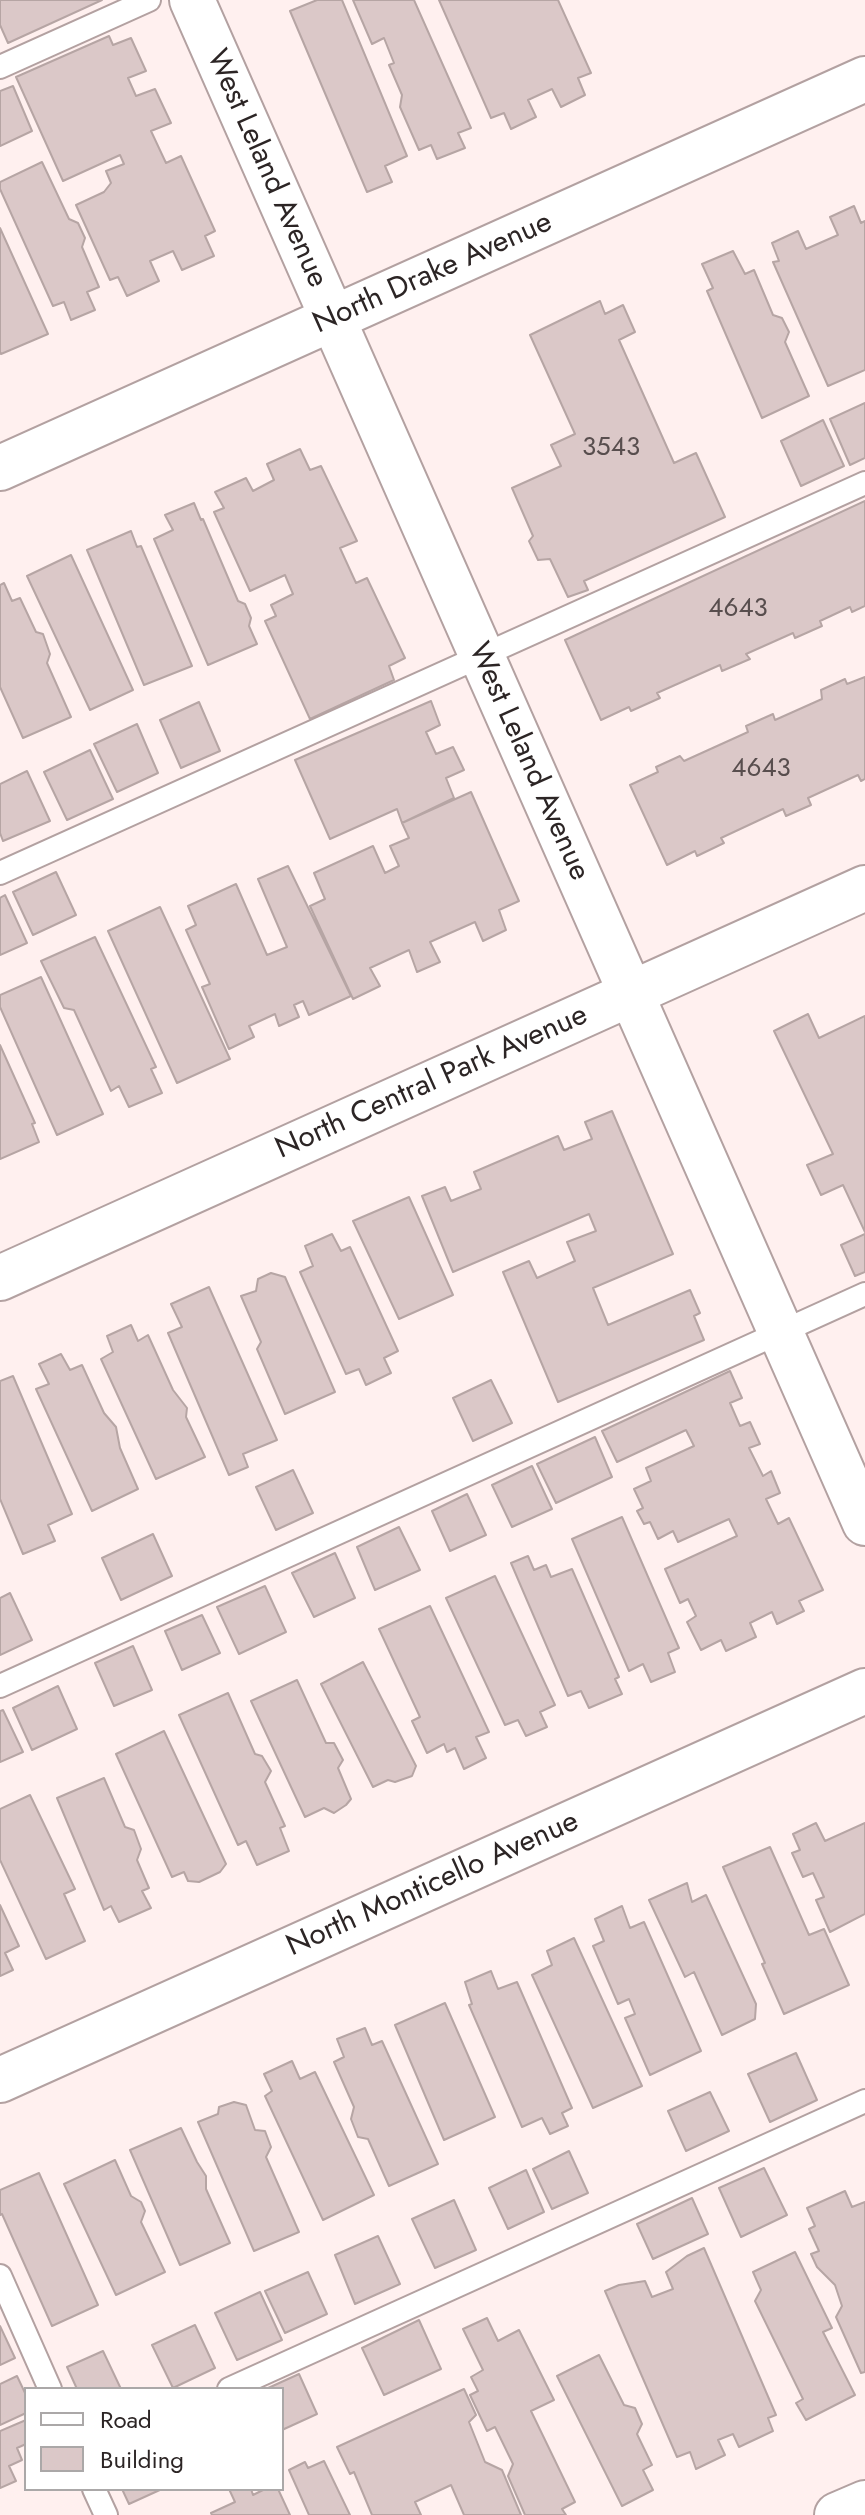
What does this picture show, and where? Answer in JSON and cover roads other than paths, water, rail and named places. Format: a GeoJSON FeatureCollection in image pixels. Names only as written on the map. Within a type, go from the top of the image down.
{"type":"FeatureCollection","features":[{"type":"Feature","properties":{"kind":"street","name":"West Leland Avenue"},"geometry":{"type":"LineString","coordinates":[[192,0],[865,1523]]}},
{"type":"Feature","properties":{"kind":"street","name":"North Drake Avenue"},"geometry":{"type":"LineString","coordinates":[[0,468],[865,79]]}},
{"type":"Feature","properties":{"kind":"street","name":"North Central Park Avenue"},"geometry":{"type":"LineString","coordinates":[[0,1278],[865,888]]}},
{"type":"Feature","properties":{"kind":"street","name":"North Monticello Avenue"},"geometry":{"type":"LineString","coordinates":[[0,2080],[865,1691]]}},
{"type":"Feature","properties":{"kind":"street"},"geometry":{"type":"LineString","coordinates":[[837,2515],[865,2503]]}},
{"type":"Feature","properties":{"kind":"lane"},"geometry":{"type":"LineString","coordinates":[[0,67],[149,0]]}},
{"type":"Feature","properties":{"kind":"lane"},"geometry":{"type":"LineString","coordinates":[[0,873],[865,483]]}},
{"type":"Feature","properties":{"kind":"lane"},"geometry":{"type":"LineString","coordinates":[[0,1686],[865,1294]]}},
{"type":"Feature","properties":{"kind":"lane"},"geometry":{"type":"LineString","coordinates":[[233,2387],[865,2101]]}},
{"type":"Feature","properties":{"kind":"lane"},"geometry":{"type":"LineString","coordinates":[[0,2276],[49,2387]]}},
{"type":"Feature","properties":{"kind":"lane"},"geometry":{"type":"LineString","coordinates":[[95,2491],[106,2515]]}}]}
